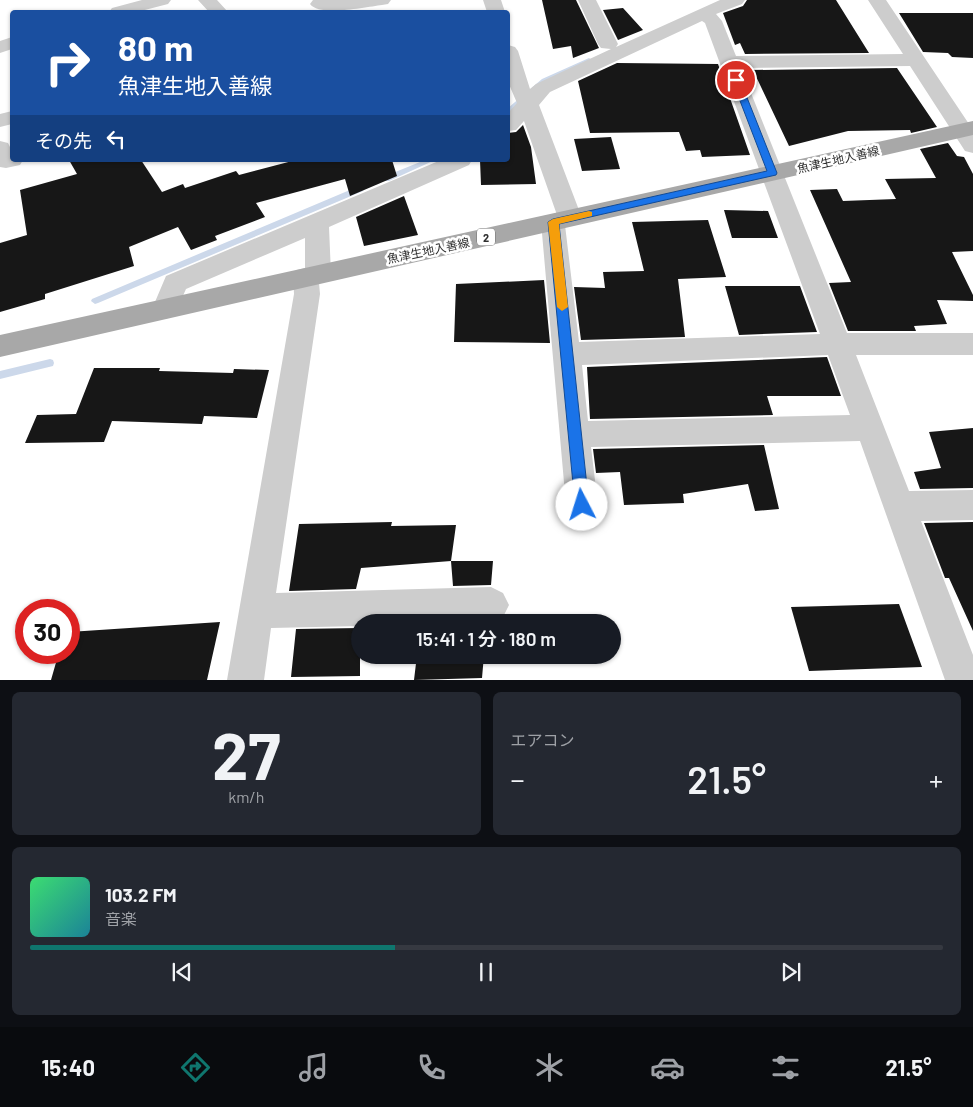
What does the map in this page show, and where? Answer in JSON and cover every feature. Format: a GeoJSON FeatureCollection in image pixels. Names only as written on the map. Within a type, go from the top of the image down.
{"type":"FeatureCollection","features":[{"type":"Feature","properties":{"kind":"main road","name":"魚津生地入善線"},"geometry":{"type":"LineString","coordinates":[[0,346],[773,173],[970,135]]}},
{"type":"Feature","properties":{"kind":"street"},"geometry":{"type":"LineString","coordinates":[[125,10],[162,0]]}},
{"type":"Feature","properties":{"kind":"street"},"geometry":{"type":"LineString","coordinates":[[207,0],[217,10]]}},
{"type":"Feature","properties":{"kind":"street"},"geometry":{"type":"LineString","coordinates":[[316,5],[324,6],[382,0]]}},
{"type":"Feature","properties":{"kind":"street"},"geometry":{"type":"LineString","coordinates":[[587,0],[608,44]]}},
{"type":"Feature","properties":{"kind":"street"},"geometry":{"type":"LineString","coordinates":[[510,123],[543,88],[736,0]]}},
{"type":"Feature","properties":{"kind":"street"},"geometry":{"type":"LineString","coordinates":[[877,0],[916,60],[970,135]]}},
{"type":"Feature","properties":{"kind":"street"},"geometry":{"type":"LineString","coordinates":[[704,13],[713,20],[773,173],[964,680]]}},
{"type":"Feature","properties":{"kind":"street"},"geometry":{"type":"LineString","coordinates":[[510,58],[519,87],[528,104],[562,220],[567,354],[582,505]]}},
{"type":"Feature","properties":{"kind":"street"},"geometry":{"type":"LineString","coordinates":[[729,62],[916,60]]}},
{"type":"Feature","properties":{"kind":"street"},"geometry":{"type":"LineString","coordinates":[[0,148],[6,161],[10,160]]}},
{"type":"Feature","properties":{"kind":"street"},"geometry":{"type":"LineString","coordinates":[[165,309],[175,283],[456,162]]}},
{"type":"Feature","properties":{"kind":"street"},"geometry":{"type":"LineString","coordinates":[[245,680],[307,294],[312,276],[318,223]]}},
{"type":"Feature","properties":{"kind":"street"},"geometry":{"type":"LineString","coordinates":[[567,354],[838,344],[973,344]]}},
{"type":"Feature","properties":{"kind":"street"},"geometry":{"type":"LineString","coordinates":[[576,434],[870,428]]}},
{"type":"Feature","properties":{"kind":"street"},"geometry":{"type":"LineString","coordinates":[[899,506],[973,505]]}},
{"type":"Feature","properties":{"kind":"street"},"geometry":{"type":"LineString","coordinates":[[256,611],[491,605]]}},
{"type":"Feature","properties":{"kind":"building"},"geometry":{"type":"Polygon","coordinates":[[[542,0],[576,0],[599,48],[573,58],[571,46],[553,49],[542,0]]]}},
{"type":"Feature","properties":{"kind":"building"},"geometry":{"type":"Polygon","coordinates":[[[747,0],[836,0],[869,53],[745,54],[740,43],[735,45],[723,13],[743,6],[747,0]]]}},
{"type":"Feature","properties":{"kind":"building"},"geometry":{"type":"Polygon","coordinates":[[[623,8],[643,30],[618,40],[603,10],[623,8]]]}},
{"type":"Feature","properties":{"kind":"building"},"geometry":{"type":"Polygon","coordinates":[[[899,13],[973,13],[973,58],[952,57],[948,53],[923,52],[899,13]]]}},
{"type":"Feature","properties":{"kind":"building"},"geometry":{"type":"Polygon","coordinates":[[[617,63],[718,64],[750,155],[702,157],[700,150],[686,151],[679,132],[590,133],[578,81],[617,63]]]}},
{"type":"Feature","properties":{"kind":"building"},"geometry":{"type":"Polygon","coordinates":[[[897,68],[937,127],[911,133],[910,130],[848,131],[789,146],[753,70],[897,68]]]}},
{"type":"Feature","properties":{"kind":"building"},"geometry":{"type":"Polygon","coordinates":[[[523,125],[531,147],[536,184],[481,185],[480,162],[510,162],[510,133],[516,132],[523,125]]]}},
{"type":"Feature","properties":{"kind":"building"},"geometry":{"type":"Polygon","coordinates":[[[611,137],[620,169],[582,171],[574,139],[611,137]]]}},
{"type":"Feature","properties":{"kind":"building"},"geometry":{"type":"Polygon","coordinates":[[[948,143],[957,156],[964,157],[973,174],[973,251],[952,252],[973,295],[973,301],[937,300],[947,324],[914,326],[916,331],[848,331],[829,283],[851,282],[810,190],[837,189],[843,201],[896,199],[885,179],[936,178],[920,149],[948,143]]]}},
{"type":"Feature","properties":{"kind":"building"},"geometry":{"type":"Polygon","coordinates":[[[70,162],[142,162],[162,192],[183,184],[185,188],[236,171],[239,175],[288,162],[393,162],[397,176],[350,196],[345,179],[256,203],[265,217],[215,236],[217,240],[191,250],[178,227],[129,247],[134,266],[45,294],[45,299],[0,312],[0,243],[27,235],[20,190],[77,174],[70,162]]]}},
{"type":"Feature","properties":{"kind":"building"},"geometry":{"type":"Polygon","coordinates":[[[404,196],[418,235],[364,246],[356,217],[404,196]]]}},
{"type":"Feature","properties":{"kind":"building"},"geometry":{"type":"Polygon","coordinates":[[[724,210],[768,211],[778,238],[732,238],[724,210]]]}},
{"type":"Feature","properties":{"kind":"building"},"geometry":{"type":"Polygon","coordinates":[[[708,220],[726,277],[678,279],[685,337],[581,340],[574,287],[605,288],[603,272],[644,271],[632,222],[708,220]]]}},
{"type":"Feature","properties":{"kind":"building"},"geometry":{"type":"Polygon","coordinates":[[[544,280],[550,343],[454,342],[456,284],[544,280]]]}},
{"type":"Feature","properties":{"kind":"building"},"geometry":{"type":"Polygon","coordinates":[[[725,286],[800,286],[817,332],[739,335],[725,286]]]}},
{"type":"Feature","properties":{"kind":"building"},"geometry":{"type":"Polygon","coordinates":[[[827,357],[841,396],[767,396],[773,415],[590,419],[587,367],[827,357]]]}},
{"type":"Feature","properties":{"kind":"building"},"geometry":{"type":"Polygon","coordinates":[[[94,368],[160,368],[159,371],[233,373],[234,369],[269,370],[257,418],[204,416],[202,424],[112,421],[104,442],[25,443],[37,415],[76,414],[94,368]]]}},
{"type":"Feature","properties":{"kind":"building"},"geometry":{"type":"Polygon","coordinates":[[[973,428],[973,488],[920,489],[914,472],[941,468],[929,432],[973,428]]]}},
{"type":"Feature","properties":{"kind":"building"},"geometry":{"type":"Polygon","coordinates":[[[764,445],[779,509],[755,511],[748,484],[683,494],[684,503],[624,505],[620,472],[596,473],[593,449],[764,445]]]}},
{"type":"Feature","properties":{"kind":"building"},"geometry":{"type":"Polygon","coordinates":[[[392,522],[391,526],[456,525],[451,561],[361,568],[356,589],[289,591],[299,524],[392,522]]]}},
{"type":"Feature","properties":{"kind":"building"},"geometry":{"type":"Polygon","coordinates":[[[973,522],[973,631],[949,578],[945,578],[924,523],[973,522]]]}},
{"type":"Feature","properties":{"kind":"building"},"geometry":{"type":"Polygon","coordinates":[[[451,561],[493,561],[491,585],[453,586],[451,561]]]}},
{"type":"Feature","properties":{"kind":"building"},"geometry":{"type":"Polygon","coordinates":[[[899,604],[922,667],[809,671],[791,607],[899,604]]]}},
{"type":"Feature","properties":{"kind":"building"},"geometry":{"type":"Polygon","coordinates":[[[220,622],[207,680],[51,680],[56,664],[80,664],[80,631],[220,622]]]}},
{"type":"Feature","properties":{"kind":"building"},"geometry":{"type":"Polygon","coordinates":[[[351,628],[351,664],[360,664],[360,676],[291,677],[296,629],[351,628]]]}},
{"type":"Feature","properties":{"kind":"building"},"geometry":{"type":"Polygon","coordinates":[[[416,664],[483,664],[482,678],[414,680],[416,664]]]}},
{"type":"Feature","properties":{"kind":"waterway"},"geometry":{"type":"LineString","coordinates":[[510,109],[544,80],[589,60]]}},
{"type":"Feature","properties":{"kind":"waterway"},"geometry":{"type":"LineString","coordinates":[[386,179],[426,162]]}},
{"type":"Feature","properties":{"kind":"waterway"},"geometry":{"type":"LineString","coordinates":[[95,301],[360,189]]}},
{"type":"Feature","properties":{"kind":"waterway"},"geometry":{"type":"LineString","coordinates":[[0,375],[50,363]]}},
{"type":"Feature","properties":{"kind":"slow traffic"},"geometry":{"type":"LineString","coordinates":[[562,307],[553,222],[589,214]]}},
{"type":"Feature","properties":{"kind":"route"},"geometry":{"type":"LineString","coordinates":[[582,505],[553,222],[773,173],[736,80]]}}]}
